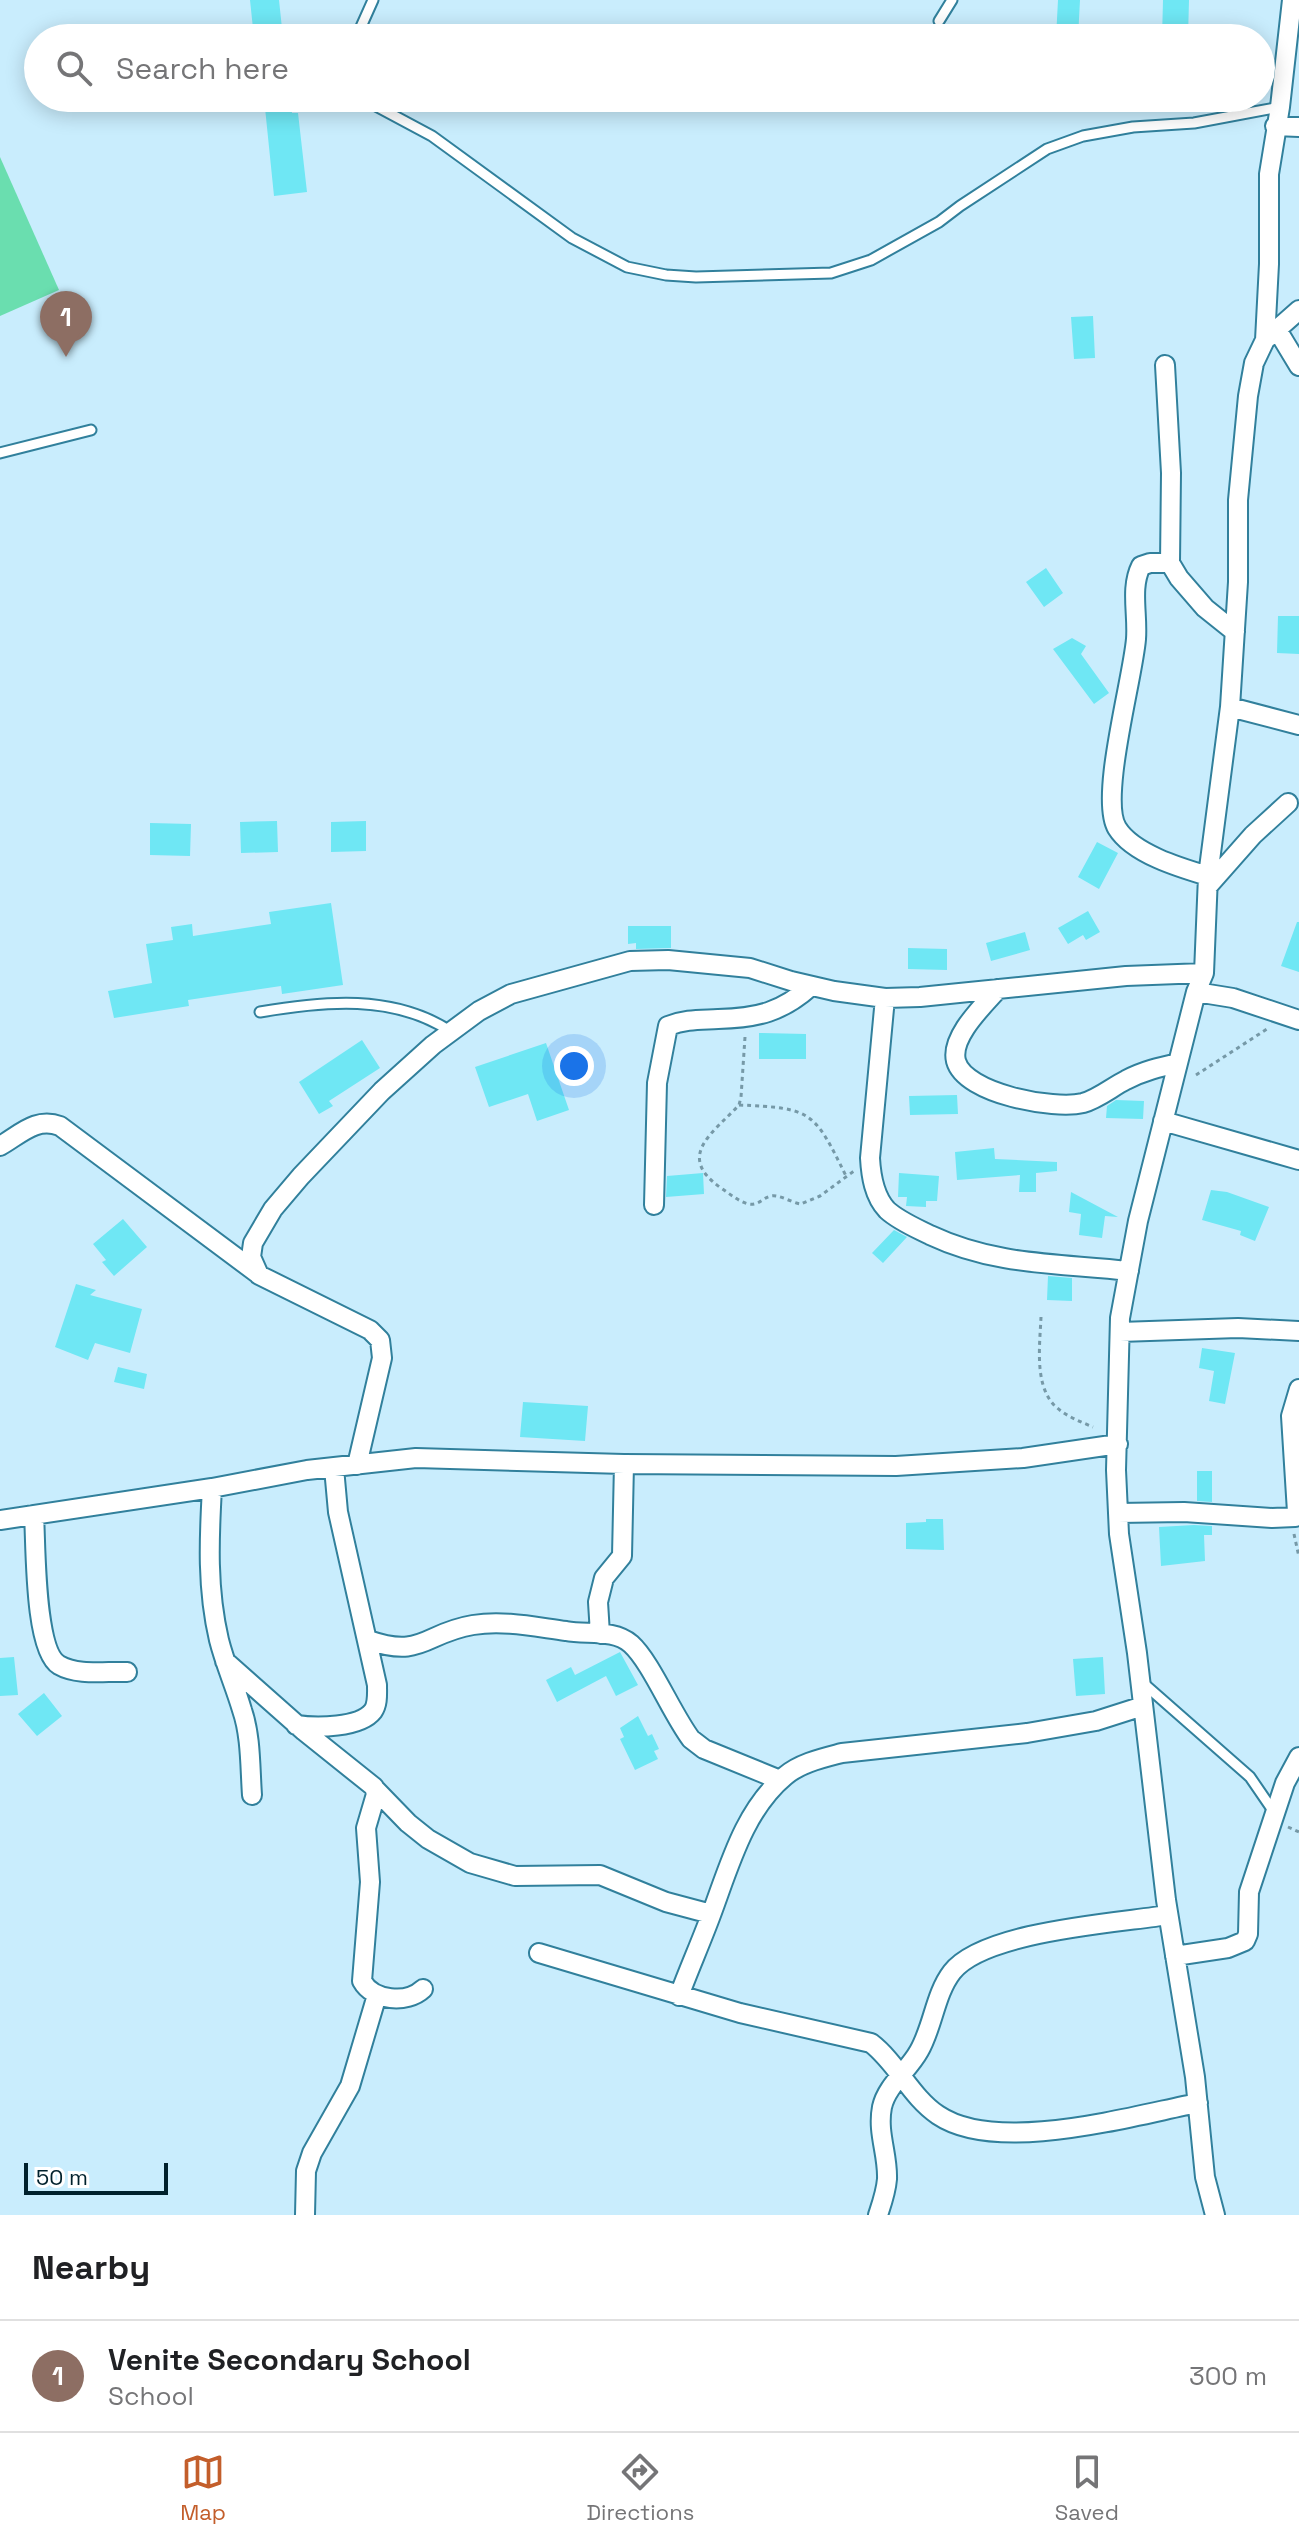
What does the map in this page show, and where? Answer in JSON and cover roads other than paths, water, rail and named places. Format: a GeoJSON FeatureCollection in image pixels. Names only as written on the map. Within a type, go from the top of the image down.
{"type":"FeatureCollection","features":[{"type":"Feature","properties":{"kind":"street"},"geometry":{"type":"LineString","coordinates":[[1292,0],[1269,174],[1270,334],[1299,366]]}},
{"type":"Feature","properties":{"kind":"street"},"geometry":{"type":"LineString","coordinates":[[1275,126],[1299,127]]}},
{"type":"Feature","properties":{"kind":"street"},"geometry":{"type":"LineString","coordinates":[[1215,2215],[1205,2177],[1198,2103],[1168,1915],[1118,1513],[1120,1332],[1138,1221],[1196,992],[1204,973],[1208,881],[1230,707],[1238,582],[1238,500],[1248,396],[1254,363],[1270,334],[1299,310]]}},
{"type":"Feature","properties":{"kind":"street"},"geometry":{"type":"LineString","coordinates":[[1165,365],[1171,473],[1170,563],[1205,608],[1235,632]]}},
{"type":"Feature","properties":{"kind":"street"},"geometry":{"type":"LineString","coordinates":[[1170,563],[1141,566],[1135,584],[1136,640],[1115,770],[1112,810],[1117,827],[1152,856],[1208,881]]}},
{"type":"Feature","properties":{"kind":"street"},"geometry":{"type":"LineString","coordinates":[[1230,707],[1299,725]]}},
{"type":"Feature","properties":{"kind":"street"},"geometry":{"type":"LineString","coordinates":[[1208,881],[1288,803]]}},
{"type":"Feature","properties":{"kind":"street"},"geometry":{"type":"LineString","coordinates":[[259,1275],[251,1257],[253,1243],[273,1209],[382,1091],[450,1031],[511,994],[630,961],[668,960],[750,968],[811,986],[885,998],[1126,976],[1204,973]]}},
{"type":"Feature","properties":{"kind":"street"},"geometry":{"type":"LineString","coordinates":[[654,1205],[657,1083],[668,1026],[684,1019],[766,1014],[782,1008],[811,986]]}},
{"type":"Feature","properties":{"kind":"street"},"geometry":{"type":"LineString","coordinates":[[998,989],[972,1019],[958,1042],[956,1060],[964,1076],[989,1089],[1044,1103],[1083,1103],[1150,1069],[1178,1063]]}},
{"type":"Feature","properties":{"kind":"street"},"geometry":{"type":"LineString","coordinates":[[1196,992],[1233,998],[1293,1018]]}},
{"type":"Feature","properties":{"kind":"street"},"geometry":{"type":"LineString","coordinates":[[885,998],[870,1161],[871,1177],[878,1197],[887,1210],[952,1246],[1013,1262],[1129,1271]]}},
{"type":"Feature","properties":{"kind":"street"},"geometry":{"type":"LineString","coordinates":[[1163,1121],[1299,1160]]}},
{"type":"Feature","properties":{"kind":"street"},"geometry":{"type":"LineString","coordinates":[[0,1146],[39,1122],[60,1126],[259,1275],[370,1330],[380,1340],[382,1358],[357,1465]]}},
{"type":"Feature","properties":{"kind":"street"},"geometry":{"type":"LineString","coordinates":[[1120,1332],[1238,1328],[1299,1331]]}},
{"type":"Feature","properties":{"kind":"street"},"geometry":{"type":"LineString","coordinates":[[1118,1513],[1215,1513],[1292,1519],[1297,1512],[1291,1416],[1299,1389]]}},
{"type":"Feature","properties":{"kind":"street"},"geometry":{"type":"LineString","coordinates":[[0,1520],[416,1458],[624,1464],[896,1466],[1023,1458],[1117,1439]]}},
{"type":"Feature","properties":{"kind":"street"},"geometry":{"type":"LineString","coordinates":[[600,1634],[598,1602],[604,1578],[622,1556],[624,1464]]}},
{"type":"Feature","properties":{"kind":"street"},"geometry":{"type":"LineString","coordinates":[[296,1725],[335,1726],[358,1721],[372,1713],[377,1702],[377,1685],[368,1640],[338,1512],[334,1468]]}},
{"type":"Feature","properties":{"kind":"street"},"geometry":{"type":"LineString","coordinates":[[212,1488],[209,1580],[225,1661],[245,1723],[252,1795]]}},
{"type":"Feature","properties":{"kind":"street"},"geometry":{"type":"LineString","coordinates":[[34,1515],[37,1594],[50,1655],[58,1664],[75,1671],[127,1672]]}},
{"type":"Feature","properties":{"kind":"street"},"geometry":{"type":"LineString","coordinates":[[368,1640],[401,1649],[473,1625],[501,1623],[600,1634],[631,1644],[691,1739],[704,1749],[780,1780]]}},
{"type":"Feature","properties":{"kind":"street"},"geometry":{"type":"LineString","coordinates":[[225,1661],[296,1725],[368,1780],[408,1823],[428,1839],[470,1863],[515,1876],[600,1875],[666,1902],[711,1914]]}},
{"type":"Feature","properties":{"kind":"street"},"geometry":{"type":"LineString","coordinates":[[679,1996],[750,1819],[765,1794],[786,1774],[842,1753],[1027,1733],[1096,1721],[1143,1706]]}},
{"type":"Feature","properties":{"kind":"street"},"geometry":{"type":"LineString","coordinates":[[1175,1956],[1228,1948],[1245,1941],[1248,1934],[1249,1892],[1285,1783],[1299,1757]]}},
{"type":"Feature","properties":{"kind":"street"},"geometry":{"type":"LineString","coordinates":[[376,1790],[366,1828],[370,1882],[362,1971],[364,1986],[377,1995],[411,1998],[423,1989]]}},
{"type":"Feature","properties":{"kind":"street"},"geometry":{"type":"LineString","coordinates":[[878,2215],[887,2178],[880,2120],[883,2102],[919,2052],[953,1971],[979,1952],[1015,1940],[1168,1915]]}},
{"type":"Feature","properties":{"kind":"street"},"geometry":{"type":"LineString","coordinates":[[539,1953],[632,1979],[679,1996],[871,2043],[884,2053],[936,2115],[956,2125],[983,2132],[1036,2132],[1198,2103]]}},
{"type":"Feature","properties":{"kind":"street"},"geometry":{"type":"LineString","coordinates":[[305,2215],[306,2171],[350,2086],[377,1995]]}},
{"type":"Feature","properties":{"kind":"lane"},"geometry":{"type":"LineString","coordinates":[[362,24],[373,0]]}},
{"type":"Feature","properties":{"kind":"lane"},"geometry":{"type":"LineString","coordinates":[[939,21],[952,0]]}},
{"type":"Feature","properties":{"kind":"lane"},"geometry":{"type":"LineString","coordinates":[[1275,108],[1280,107]]}},
{"type":"Feature","properties":{"kind":"lane"},"geometry":{"type":"LineString","coordinates":[[387,112],[432,136],[572,238],[627,267],[666,275],[760,277],[831,273],[871,260],[939,222],[1047,149],[1083,136],[1133,127],[1194,123],[1253,112]]}},
{"type":"Feature","properties":{"kind":"lane"},"geometry":{"type":"LineString","coordinates":[[0,453],[91,430]]}},
{"type":"Feature","properties":{"kind":"lane"},"geometry":{"type":"LineString","coordinates":[[260,1012],[301,1005],[393,1006],[430,1018],[450,1031]]}},
{"type":"Feature","properties":{"kind":"lane"},"geometry":{"type":"LineString","coordinates":[[1140,1681],[1250,1777],[1274,1813]]}},
{"type":"Feature","properties":{"kind":"place","name":"Venite Secondary School"},"geometry":{"type":"Point","coordinates":[66,357]}}]}
